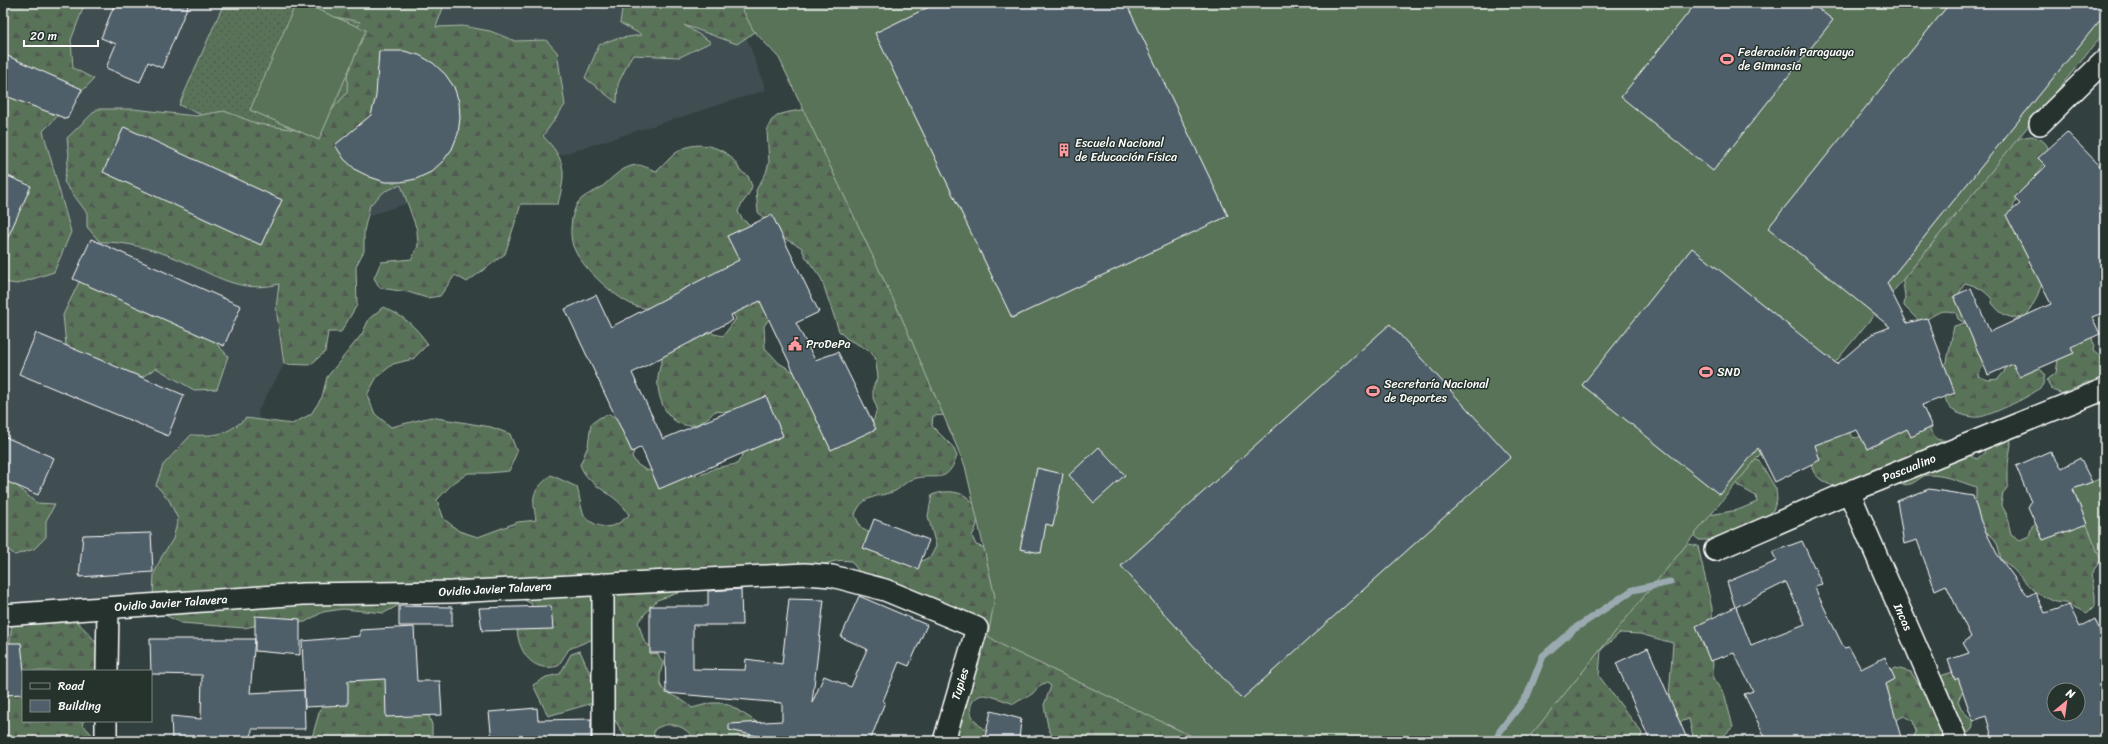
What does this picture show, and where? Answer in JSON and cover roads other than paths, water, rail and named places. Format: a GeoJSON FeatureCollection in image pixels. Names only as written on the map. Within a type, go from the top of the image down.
{"type":"FeatureCollection","features":[{"type":"Feature","properties":{"kind":"street"},"geometry":{"type":"LineString","coordinates":[[2040,124],[2105,60]]}},
{"type":"Feature","properties":{"kind":"street","name":"Pascualino"},"geometry":{"type":"LineString","coordinates":[[1715,550],[1849,492],[2105,389]]}},
{"type":"Feature","properties":{"kind":"street","name":"Incas"},"geometry":{"type":"LineString","coordinates":[[1849,492],[1957,741]]}},
{"type":"Feature","properties":{"kind":"street","name":"Ovidio Javier Talavera"},"geometry":{"type":"LineString","coordinates":[[3,616],[303,594],[452,592],[778,574],[832,576],[885,590],[977,628]]}},
{"type":"Feature","properties":{"kind":"street"},"geometry":{"type":"LineString","coordinates":[[603,584],[603,741]]}},
{"type":"Feature","properties":{"kind":"street"},"geometry":{"type":"LineString","coordinates":[[107,670],[108,608]]}},
{"type":"Feature","properties":{"kind":"street","name":"Tupies"},"geometry":{"type":"LineString","coordinates":[[944,741],[977,628]]}},
{"type":"Feature","properties":{"kind":"street"},"geometry":{"type":"LineString","coordinates":[[106,722],[106,741]]}},
{"type":"Feature","properties":{"kind":"waterway"},"geometry":{"type":"LineString","coordinates":[[1496,741],[1500,731],[1527,696],[1543,656],[1574,629],[1633,590],[1670,582]]}},
{"type":"Feature","properties":{"kind":"place","name":"Federación Paraguaya de Gimnasia"},"geometry":{"type":"Point","coordinates":[1727,59]}},
{"type":"Feature","properties":{"kind":"place","name":"Escuela Nacional de Educación Física"},"geometry":{"type":"Point","coordinates":[1064,150]}},
{"type":"Feature","properties":{"kind":"place","name":"ProDePa"},"geometry":{"type":"Point","coordinates":[795,344]}},
{"type":"Feature","properties":{"kind":"place","name":"SND"},"geometry":{"type":"Point","coordinates":[1706,372]}},
{"type":"Feature","properties":{"kind":"place","name":"Secretaría Nacional de Deportes"},"geometry":{"type":"Point","coordinates":[1373,391]}}]}
